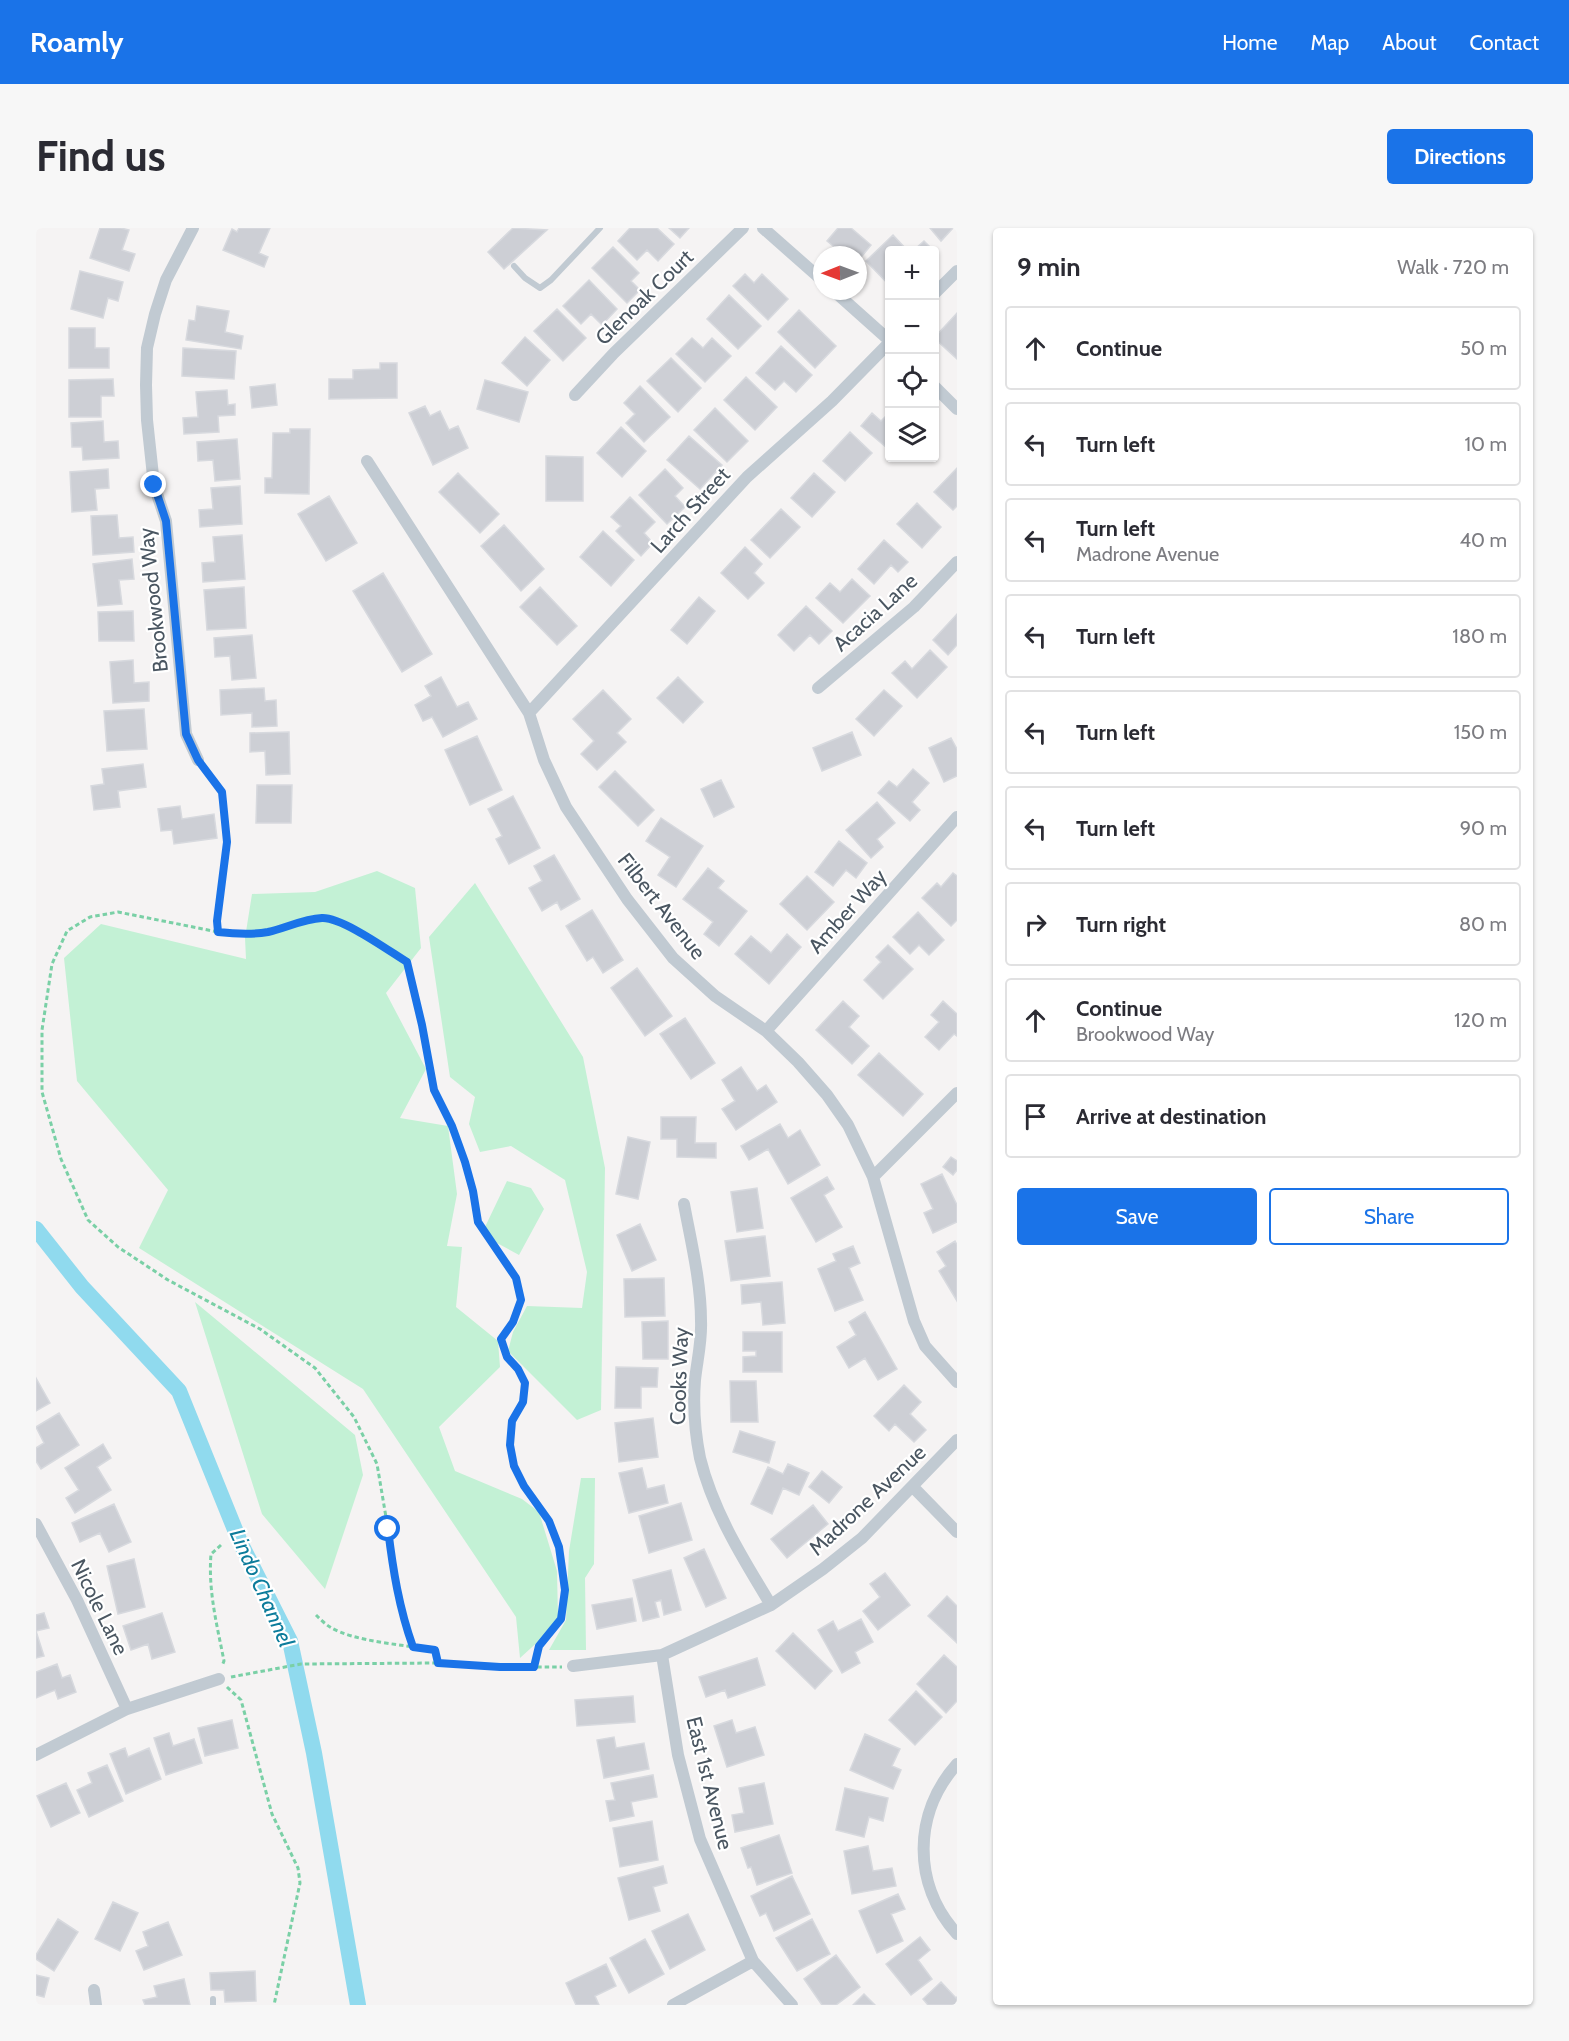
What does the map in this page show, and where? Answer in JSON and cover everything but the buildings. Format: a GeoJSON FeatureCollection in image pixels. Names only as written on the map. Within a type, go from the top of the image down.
{"type":"FeatureCollection","features":[{"type":"Feature","properties":{"kind":"street","name":"Brookwood Way"},"geometry":{"type":"LineString","coordinates":[[193,228],[166,280],[155,314],[147,348],[146,385],[154,485],[166,521],[186,734],[198,760]]}},
{"type":"Feature","properties":{"kind":"street","name":"Glenoak Court"},"geometry":{"type":"LineString","coordinates":[[575,395],[614,353],[743,228]]}},
{"type":"Feature","properties":{"kind":"street"},"geometry":{"type":"LineString","coordinates":[[763,228],[813,272]]}},
{"type":"Feature","properties":{"kind":"street"},"geometry":{"type":"LineString","coordinates":[[939,289],[957,271]]}},
{"type":"Feature","properties":{"kind":"street"},"geometry":{"type":"LineString","coordinates":[[844,300],[885,337]]}},
{"type":"Feature","properties":{"kind":"street","name":"Larch Street"},"geometry":{"type":"LineString","coordinates":[[528,713],[747,477],[832,401],[885,346]]}},
{"type":"Feature","properties":{"kind":"street"},"geometry":{"type":"LineString","coordinates":[[939,391],[957,409]]}},
{"type":"Feature","properties":{"kind":"street","name":"Filbert Avenue"},"geometry":{"type":"LineString","coordinates":[[367,461],[528,713],[544,760],[566,807],[627,899],[673,958],[715,996],[766,1031],[827,1095],[848,1125],[873,1177],[914,1321],[925,1346],[957,1382]]}},
{"type":"Feature","properties":{"kind":"street","name":"Acacia Lane"},"geometry":{"type":"LineString","coordinates":[[818,688],[914,607],[957,562]]}},
{"type":"Feature","properties":{"kind":"street","name":"Amber Way"},"geometry":{"type":"LineString","coordinates":[[766,1031],[957,817]]}},
{"type":"Feature","properties":{"kind":"street"},"geometry":{"type":"LineString","coordinates":[[873,1177],[957,1093]]}},
{"type":"Feature","properties":{"kind":"street","name":"Cooks Way"},"geometry":{"type":"LineString","coordinates":[[684,1204],[697,1277],[702,1322],[695,1381],[695,1422],[700,1457],[713,1500],[749,1569],[771,1605]]}},
{"type":"Feature","properties":{"kind":"street","name":"Madrone Avenue"},"geometry":{"type":"LineString","coordinates":[[573,1666],[662,1655],[771,1605],[824,1569],[862,1538],[914,1487],[957,1440]]}},
{"type":"Feature","properties":{"kind":"street"},"geometry":{"type":"LineString","coordinates":[[914,1487],[957,1532]]}},
{"type":"Feature","properties":{"kind":"street","name":"Nicole Lane"},"geometry":{"type":"LineString","coordinates":[[36,1524],[77,1600],[127,1709]]}},
{"type":"Feature","properties":{"kind":"street","name":"East 1st Avenue"},"geometry":{"type":"LineString","coordinates":[[662,1655],[678,1755],[700,1839],[753,1961],[792,2005]]}},
{"type":"Feature","properties":{"kind":"street"},"geometry":{"type":"LineString","coordinates":[[36,1755],[127,1709],[219,1679]]}},
{"type":"Feature","properties":{"kind":"street"},"geometry":{"type":"LineString","coordinates":[[957,1764],[946,1776],[932,1802],[925,1828],[923,1857],[928,1882],[941,1912],[957,1934]]}},
{"type":"Feature","properties":{"kind":"street"},"geometry":{"type":"LineString","coordinates":[[673,2005],[753,1961]]}},
{"type":"Feature","properties":{"kind":"street"},"geometry":{"type":"LineString","coordinates":[[94,1990],[96,2005]]}},
{"type":"Feature","properties":{"kind":"lane"},"geometry":{"type":"LineString","coordinates":[[514,266],[525,278],[540,288],[551,280],[600,228]]}},
{"type":"Feature","properties":{"kind":"path"},"geometry":{"type":"LineString","coordinates":[[198,760],[222,792],[227,842],[217,921],[218,932]]}},
{"type":"Feature","properties":{"kind":"path"},"geometry":{"type":"LineString","coordinates":[[413,1647],[403,1619],[394,1578],[377,1464],[354,1417],[315,1368],[260,1329],[168,1280],[118,1247],[88,1220],[61,1159],[42,1092],[42,1030],[52,963],[68,931],[90,916],[118,912],[218,932],[248,935],[271,932],[298,923],[324,918],[360,932],[407,962],[434,1090],[452,1126],[465,1162],[478,1222],[516,1278],[521,1300],[513,1322],[501,1339],[507,1357],[518,1369],[525,1383],[523,1402],[512,1421],[510,1445],[514,1466],[524,1486],[549,1521],[559,1547],[565,1590],[561,1619],[539,1646],[534,1667]]}},
{"type":"Feature","properties":{"kind":"path"},"geometry":{"type":"LineString","coordinates":[[220,1545],[211,1554],[210,1569],[212,1600],[224,1661],[219,1679],[241,1700],[272,1814],[298,1868],[300,1883],[274,2005]]}},
{"type":"Feature","properties":{"kind":"path"},"geometry":{"type":"LineString","coordinates":[[316,1615],[330,1627],[345,1634],[435,1650],[438,1663]]}},
{"type":"Feature","properties":{"kind":"path"},"geometry":{"type":"LineString","coordinates":[[243,1674],[301,1664],[438,1663],[500,1667],[573,1666]]}},
{"type":"Feature","properties":{"kind":"green space"},"geometry":{"type":"Polygon","coordinates":[[[377,871],[415,888],[421,948],[386,993],[426,1069],[400,1118],[448,1126],[457,1194],[447,1246],[462,1247],[456,1307],[498,1341],[500,1367],[439,1427],[455,1471],[522,1499],[539,1512],[557,1571],[558,1618],[542,1638],[520,1658],[516,1617],[363,1389],[139,1248],[168,1190],[77,1081],[64,958],[101,924],[246,959],[245,938],[252,894],[315,892],[377,871]]]}},
{"type":"Feature","properties":{"kind":"green space"},"geometry":{"type":"Polygon","coordinates":[[[475,883],[583,1057],[605,1168],[601,1410],[577,1420],[508,1351],[513,1332],[527,1306],[582,1308],[587,1272],[565,1180],[511,1146],[480,1152],[469,1124],[475,1097],[450,1077],[429,937],[475,883]]]}},
{"type":"Feature","properties":{"kind":"green space"},"geometry":{"type":"Polygon","coordinates":[[[507,1181],[531,1188],[544,1209],[519,1255],[497,1243],[485,1227],[507,1181]]]}},
{"type":"Feature","properties":{"kind":"green space"},"geometry":{"type":"Polygon","coordinates":[[[195,1302],[355,1435],[363,1475],[325,1589],[262,1514],[195,1302]]]}},
{"type":"Feature","properties":{"kind":"green space"},"geometry":{"type":"Polygon","coordinates":[[[581,1478],[595,1478],[594,1564],[585,1578],[586,1650],[549,1650],[566,1620],[569,1551],[581,1478]]]}},
{"type":"Feature","properties":{"kind":"waterway","name":"Lindo Channel"},"geometry":{"type":"LineString","coordinates":[[36,1229],[82,1287],[179,1391],[240,1542],[290,1641],[314,1753],[358,2005]]}},
{"type":"Feature","properties":{"kind":"route"},"geometry":{"type":"LineString","coordinates":[[154,485],[166,521],[186,734],[198,760],[222,792],[227,842],[217,921],[218,932],[248,935],[271,932],[298,923],[324,918],[360,932],[407,962],[434,1090],[452,1126],[465,1162],[478,1222],[516,1278],[521,1300],[513,1322],[501,1339],[507,1357],[518,1369],[525,1383],[523,1402],[512,1421],[510,1445],[514,1466],[524,1486],[549,1521],[559,1547],[565,1590],[561,1619],[539,1646],[534,1667],[438,1663],[435,1650],[413,1647],[403,1619],[394,1578],[388,1529]]}}]}
